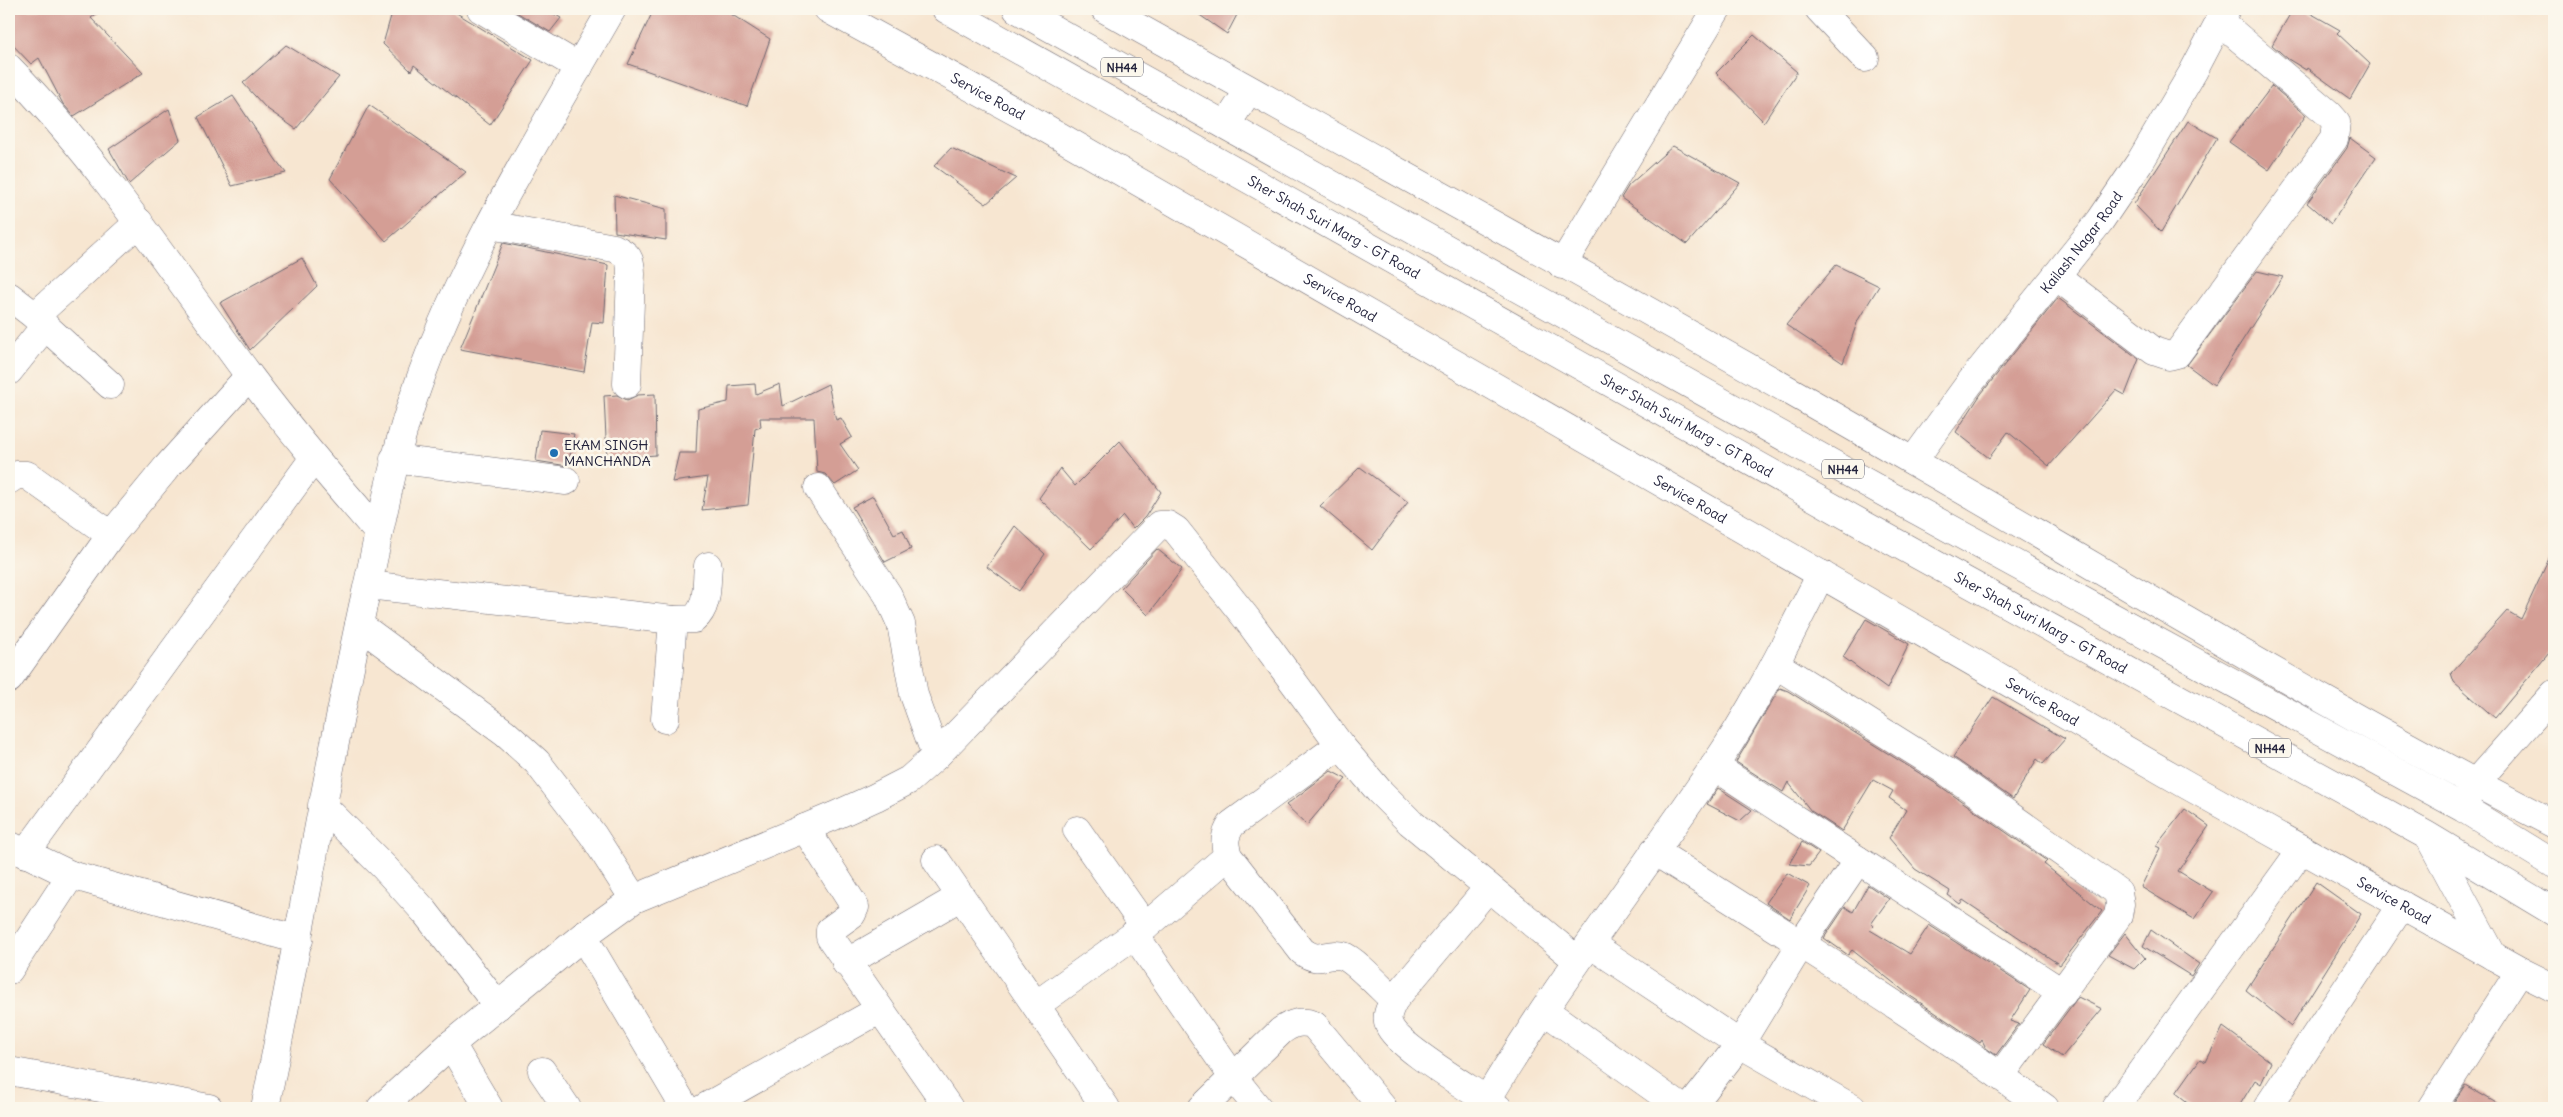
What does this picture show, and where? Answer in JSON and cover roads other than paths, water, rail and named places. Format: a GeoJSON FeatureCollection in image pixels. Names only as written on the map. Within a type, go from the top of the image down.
{"type":"FeatureCollection","features":[{"type":"Feature","properties":{"kind":"main road"},"geometry":{"type":"LineString","coordinates":[[481,9],[579,66]]}},
{"type":"Feature","properties":{"kind":"main road"},"geometry":{"type":"LineString","coordinates":[[265,1108],[299,940],[322,805],[394,459],[417,388],[446,311],[490,226],[612,9]]}},
{"type":"Feature","properties":{"kind":"main road","name":"Service Road"},"geometry":{"type":"LineString","coordinates":[[828,9],[1034,121],[2187,785],[2520,971],[2554,988]]}},
{"type":"Feature","properties":{"kind":"main road","name":"Sher Shah Suri Marg - GT Road"},"geometry":{"type":"LineString","coordinates":[[946,9],[1862,524],[2430,838]]}},
{"type":"Feature","properties":{"kind":"main road","name":"NH44"},"geometry":{"type":"LineString","coordinates":[[1017,9],[1876,488],[2462,808],[2554,864]]}},
{"type":"Feature","properties":{"kind":"main road"},"geometry":{"type":"LineString","coordinates":[[1105,9],[1913,461],[2150,600],[2475,784],[2554,824]]}},
{"type":"Feature","properties":{"kind":"main road"},"geometry":{"type":"LineString","coordinates":[[1562,265],[1717,9]]}},
{"type":"Feature","properties":{"kind":"main road"},"geometry":{"type":"LineString","coordinates":[[1819,9],[1865,58]]}},
{"type":"Feature","properties":{"kind":"main road"},"geometry":{"type":"LineString","coordinates":[[2056,276],[2154,351],[2169,356],[2177,354],[2334,140],[2336,122],[2329,114],[2223,15]]}},
{"type":"Feature","properties":{"kind":"main road","name":"Kailash Nagar Road"},"geometry":{"type":"LineString","coordinates":[[1913,461],[1969,384],[2100,221],[2140,162],[2223,15]]}},
{"type":"Feature","properties":{"kind":"main road"},"geometry":{"type":"LineString","coordinates":[[9,68],[43,103],[138,222],[249,376],[314,458],[378,532]]}},
{"type":"Feature","properties":{"kind":"main road"},"geometry":{"type":"LineString","coordinates":[[1226,125],[1249,90]]}},
{"type":"Feature","properties":{"kind":"main road"},"geometry":{"type":"LineString","coordinates":[[9,371],[40,321],[138,222]]}},
{"type":"Feature","properties":{"kind":"main road"},"geometry":{"type":"LineString","coordinates":[[490,226],[614,248],[626,253],[631,261],[627,384]]}},
{"type":"Feature","properties":{"kind":"main road"},"geometry":{"type":"LineString","coordinates":[[9,296],[40,321],[110,385]]}},
{"type":"Feature","properties":{"kind":"main road"},"geometry":{"type":"LineString","coordinates":[[9,678],[111,535],[166,467],[249,376]]}},
{"type":"Feature","properties":{"kind":"main road"},"geometry":{"type":"LineString","coordinates":[[299,940],[71,875],[17,849],[314,458]]}},
{"type":"Feature","properties":{"kind":"main road"},"geometry":{"type":"LineString","coordinates":[[394,459],[566,482]]}},
{"type":"Feature","properties":{"kind":"main road"},"geometry":{"type":"LineString","coordinates":[[9,480],[16,475],[27,475],[111,535]]}},
{"type":"Feature","properties":{"kind":"main road"},"geometry":{"type":"LineString","coordinates":[[818,488],[888,595],[901,624],[914,694],[936,756]]}},
{"type":"Feature","properties":{"kind":"main road"},"geometry":{"type":"LineString","coordinates":[[381,1108],[451,1044],[583,936],[634,899],[804,828],[908,780],[936,756],[1159,525],[1168,525],[1176,530],[1247,620],[1340,745],[1378,791],[1410,822],[1488,888],[1583,952],[1852,1108]]}},
{"type":"Feature","properties":{"kind":"main road"},"geometry":{"type":"LineString","coordinates":[[368,585],[673,620],[694,620],[701,613],[705,603],[708,566]]}},
{"type":"Feature","properties":{"kind":"main road"},"geometry":{"type":"LineString","coordinates":[[1488,888],[1394,1000],[1388,1012],[1388,1024],[1401,1042],[1489,1106],[1545,1011],[1583,952],[1714,766],[1775,664],[1821,574]]}},
{"type":"Feature","properties":{"kind":"main road"},"geometry":{"type":"LineString","coordinates":[[665,719],[673,620]]}},
{"type":"Feature","properties":{"kind":"main road"},"geometry":{"type":"LineString","coordinates":[[359,625],[506,733],[537,762],[593,835],[634,899]]}},
{"type":"Feature","properties":{"kind":"main road"},"geometry":{"type":"LineString","coordinates":[[1775,664],[1949,773],[2118,892],[2120,904],[2118,916],[2000,1076]]}},
{"type":"Feature","properties":{"kind":"main road"},"geometry":{"type":"LineString","coordinates":[[2462,808],[2475,784],[2554,694]]}},
{"type":"Feature","properties":{"kind":"main road"},"geometry":{"type":"LineString","coordinates":[[1340,745],[1232,824],[1226,833],[1224,843],[1228,856],[1302,951],[1310,957],[1318,959],[1336,955],[1350,959],[1394,1000]]}},
{"type":"Feature","properties":{"kind":"main road"},"geometry":{"type":"LineString","coordinates":[[1714,766],[2063,993]]}},
{"type":"Feature","properties":{"kind":"main road"},"geometry":{"type":"LineString","coordinates":[[322,805],[384,867],[431,918],[498,1006]]}},
{"type":"Feature","properties":{"kind":"main road"},"geometry":{"type":"LineString","coordinates":[[804,828],[854,907],[852,914],[832,927],[829,934],[846,963],[949,1108]]}},
{"type":"Feature","properties":{"kind":"main road"},"geometry":{"type":"LineString","coordinates":[[1077,830],[1234,1078],[1258,1108]]}},
{"type":"Feature","properties":{"kind":"main road"},"geometry":{"type":"LineString","coordinates":[[2430,838],[2493,956]]}},
{"type":"Feature","properties":{"kind":"main road","name":"NH44"},"geometry":{"type":"LineString","coordinates":[[2430,838],[2554,912]]}},
{"type":"Feature","properties":{"kind":"main road"},"geometry":{"type":"LineString","coordinates":[[2115,1108],[2302,849]]}},
{"type":"Feature","properties":{"kind":"main road"},"geometry":{"type":"LineString","coordinates":[[1654,851],[1801,944],[2045,1108]]}},
{"type":"Feature","properties":{"kind":"main road"},"geometry":{"type":"LineString","coordinates":[[1036,1005],[1140,931],[1228,856]]}},
{"type":"Feature","properties":{"kind":"main road"},"geometry":{"type":"LineString","coordinates":[[936,860],[1106,1108]]}},
{"type":"Feature","properties":{"kind":"main road"},"geometry":{"type":"LineString","coordinates":[[1690,1108],[1740,1044],[1801,944],[1858,860]]}},
{"type":"Feature","properties":{"kind":"main road"},"geometry":{"type":"LineString","coordinates":[[9,970],[71,875]]}},
{"type":"Feature","properties":{"kind":"main road"},"geometry":{"type":"LineString","coordinates":[[846,963],[960,897]]}},
{"type":"Feature","properties":{"kind":"main road"},"geometry":{"type":"LineString","coordinates":[[2268,1108],[2402,904]]}},
{"type":"Feature","properties":{"kind":"main road"},"geometry":{"type":"LineString","coordinates":[[583,936],[685,1108]]}},
{"type":"Feature","properties":{"kind":"main road"},"geometry":{"type":"LineString","coordinates":[[2432,1108],[2520,971]]}},
{"type":"Feature","properties":{"kind":"main road"},"geometry":{"type":"LineString","coordinates":[[704,1108],[879,1010]]}},
{"type":"Feature","properties":{"kind":"main road"},"geometry":{"type":"LineString","coordinates":[[1545,1011],[1682,1108]]}},
{"type":"Feature","properties":{"kind":"main road"},"geometry":{"type":"LineString","coordinates":[[1202,1108],[1288,1025],[1307,1022],[1314,1025],[1383,1108]]}},
{"type":"Feature","properties":{"kind":"main road"},"geometry":{"type":"LineString","coordinates":[[451,1044],[489,1108]]}},
{"type":"Feature","properties":{"kind":"main road"},"geometry":{"type":"LineString","coordinates":[[9,1071],[209,1108]]}},
{"type":"Feature","properties":{"kind":"main road"},"geometry":{"type":"LineString","coordinates":[[542,1071],[567,1108]]}},
{"type":"Feature","properties":{"kind":"place","name":"EKAM SINGH MANCHANDA"},"geometry":{"type":"Point","coordinates":[554,453]}}]}
